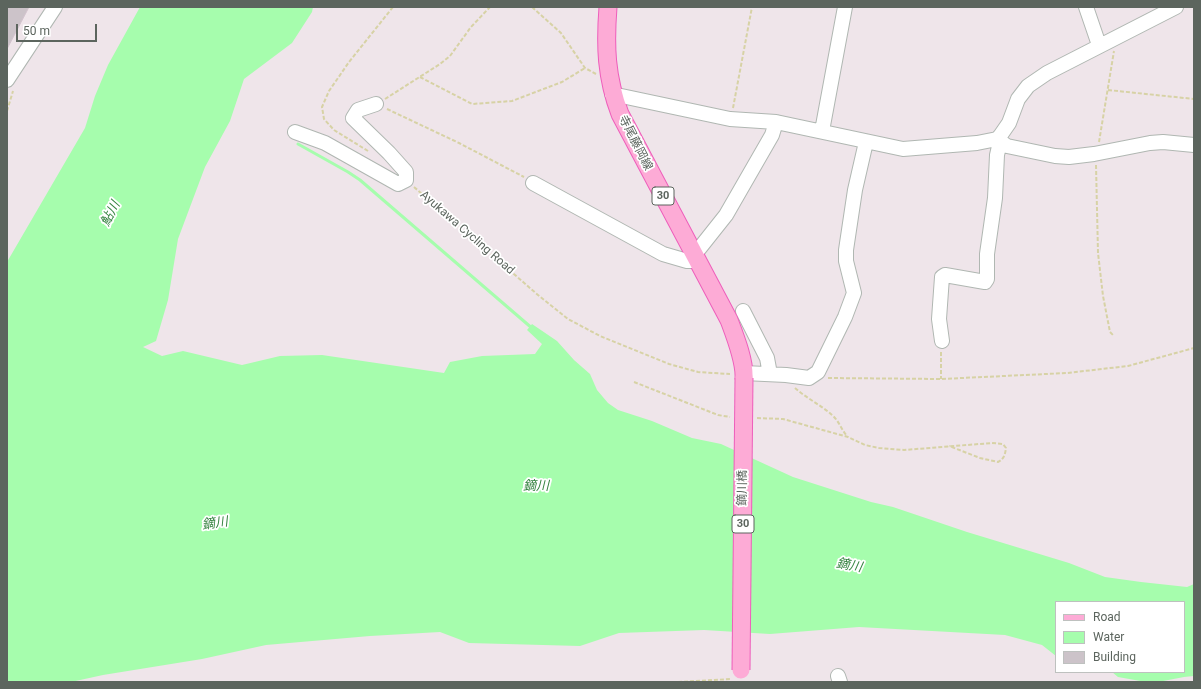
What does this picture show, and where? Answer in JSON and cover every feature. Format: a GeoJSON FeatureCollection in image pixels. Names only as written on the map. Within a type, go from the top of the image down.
{"type":"FeatureCollection","features":[{"type":"Feature","properties":{"kind":"main road","name":"寺尾藤岡線"},"geometry":{"type":"LineString","coordinates":[[608,7],[606,41],[607,65],[612,94],[620,114],[728,320],[734,333],[744,376]]}},
{"type":"Feature","properties":{"kind":"main road","name":"鏑川橋"},"geometry":{"type":"LineString","coordinates":[[741,677],[744,376]]}},
{"type":"Feature","properties":{"kind":"street"},"geometry":{"type":"LineString","coordinates":[[7,80],[55,7]]}},
{"type":"Feature","properties":{"kind":"street"},"geometry":{"type":"LineString","coordinates":[[822,131],[845,7]]}},
{"type":"Feature","properties":{"kind":"street"},"geometry":{"type":"LineString","coordinates":[[1086,7],[1099,45]]}},
{"type":"Feature","properties":{"kind":"street"},"geometry":{"type":"LineString","coordinates":[[942,341],[940,320],[942,277],[945,275],[984,282],[987,279],[987,254],[995,198],[998,140],[1009,123],[1018,99],[1028,86],[1047,73],[1099,45],[1176,7]]}},
{"type":"Feature","properties":{"kind":"street"},"geometry":{"type":"LineString","coordinates":[[612,94],[730,119],[776,122],[903,149],[998,140],[1007,146],[1055,156],[1069,157],[1156,142],[1194,145]]}},
{"type":"Feature","properties":{"kind":"street"},"geometry":{"type":"LineString","coordinates":[[295,132],[325,143],[398,184],[406,180],[406,172],[394,158],[353,118],[358,110],[376,104]]}},
{"type":"Feature","properties":{"kind":"street"},"geometry":{"type":"LineString","coordinates":[[533,183],[663,254],[687,262],[695,257],[699,249],[726,215],[772,135],[776,122]]}},
{"type":"Feature","properties":{"kind":"street"},"geometry":{"type":"LineString","coordinates":[[744,376],[770,374],[809,378],[818,372],[845,317],[854,293],[846,261],[846,250],[855,190],[866,142]]}},
{"type":"Feature","properties":{"kind":"street"},"geometry":{"type":"LineString","coordinates":[[743,311],[767,358],[770,374]]}},
{"type":"Feature","properties":{"kind":"path"},"geometry":{"type":"LineString","coordinates":[[370,152],[334,130],[324,119],[322,107],[329,91],[349,62],[393,7]]}},
{"type":"Feature","properties":{"kind":"path"},"geometry":{"type":"LineString","coordinates":[[376,104],[420,77],[450,56],[471,27],[490,7]]}},
{"type":"Feature","properties":{"kind":"path"},"geometry":{"type":"LineString","coordinates":[[532,7],[561,32],[585,68],[597,74],[609,77]]}},
{"type":"Feature","properties":{"kind":"path"},"geometry":{"type":"LineString","coordinates":[[730,119],[752,7]]}},
{"type":"Feature","properties":{"kind":"path"},"geometry":{"type":"LineString","coordinates":[[1114,336],[1110,332],[1104,303],[1098,253],[1096,162],[1117,36]]}},
{"type":"Feature","properties":{"kind":"path"},"geometry":{"type":"LineString","coordinates":[[420,77],[472,104],[512,101],[562,82],[585,68]]}},
{"type":"Feature","properties":{"kind":"path"},"geometry":{"type":"LineString","coordinates":[[1107,90],[1194,99]]}},
{"type":"Feature","properties":{"kind":"path"},"geometry":{"type":"LineString","coordinates":[[376,104],[465,146],[533,183]]}},
{"type":"Feature","properties":{"kind":"path","name":"Ayukawa Cycling Road"},"geometry":{"type":"LineString","coordinates":[[406,180],[538,295],[568,319],[600,336],[669,364],[698,372],[744,376]]}},
{"type":"Feature","properties":{"kind":"path"},"geometry":{"type":"LineString","coordinates":[[831,378],[941,379],[1067,373],[1128,366],[1194,348]]}},
{"type":"Feature","properties":{"kind":"path"},"geometry":{"type":"LineString","coordinates":[[941,360],[941,379]]}},
{"type":"Feature","properties":{"kind":"path"},"geometry":{"type":"LineString","coordinates":[[634,382],[718,415],[733,417]]}},
{"type":"Feature","properties":{"kind":"path"},"geometry":{"type":"LineString","coordinates":[[793,387],[832,415],[838,422],[842,431],[848,437]]}},
{"type":"Feature","properties":{"kind":"path"},"geometry":{"type":"LineString","coordinates":[[754,418],[783,419],[848,437],[865,445],[879,448],[904,450],[949,446],[992,443],[1003,444],[1006,448],[1005,455],[1002,460],[998,462],[980,458],[949,446]]}},
{"type":"Feature","properties":{"kind":"path"},"geometry":{"type":"LineString","coordinates":[[678,682],[741,677]]}},
{"type":"Feature","properties":{"kind":"water"},"geometry":{"type":"Polygon","coordinates":[[[140,7],[313,7],[312,12],[292,43],[244,79],[230,121],[205,167],[178,239],[168,300],[156,341],[143,347],[162,356],[183,351],[242,365],[280,356],[322,355],[444,373],[450,362],[482,356],[535,354],[542,344],[527,330],[532,324],[557,341],[574,360],[590,374],[597,390],[608,403],[618,410],[652,421],[692,438],[721,444],[793,477],[1069,563],[1105,577],[1187,587],[1194,584],[1194,676],[1158,682],[1146,682],[1118,677],[1113,673],[1185,673],[1185,601],[1055,601],[1055,655],[1042,645],[1005,635],[859,627],[770,634],[704,630],[619,633],[580,646],[469,643],[440,632],[370,636],[266,645],[202,659],[103,675],[71,682],[7,682],[7,262],[85,128],[95,96],[108,65],[140,7]]]}},
{"type":"Feature","properties":{"kind":"building"},"geometry":{"type":"Polygon","coordinates":[[[7,7],[29,7],[7,49],[7,7]]]}},
{"type":"Feature","properties":{"kind":"waterway"},"geometry":{"type":"LineString","coordinates":[[298,144],[360,180],[533,329]]}},
{"type":"Feature","properties":{"kind":"water label","name":"鮎川"},"geometry":{"type":"Point","coordinates":[111,214]}},
{"type":"Feature","properties":{"kind":"water label","name":"鏑川"},"geometry":{"type":"Point","coordinates":[536,487]}},
{"type":"Feature","properties":{"kind":"water label","name":"鏑川"},"geometry":{"type":"Point","coordinates":[215,524]}},
{"type":"Feature","properties":{"kind":"water label","name":"鏑川"},"geometry":{"type":"Point","coordinates":[849,566]}}]}
